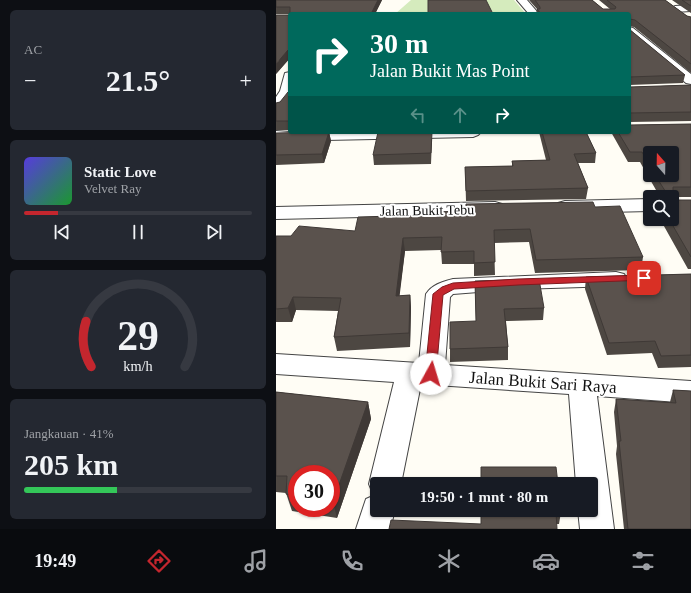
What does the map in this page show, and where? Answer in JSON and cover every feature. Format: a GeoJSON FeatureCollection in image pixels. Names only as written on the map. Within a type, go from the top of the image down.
{"type":"FeatureCollection","features":[{"type":"Feature","properties":{"kind":"street"},"geometry":{"type":"LineString","coordinates":[[522,0],[532,12]]}},
{"type":"Feature","properties":{"kind":"street"},"geometry":{"type":"LineString","coordinates":[[691,8],[672,7],[691,20]]}},
{"type":"Feature","properties":{"kind":"street"},"geometry":{"type":"LineString","coordinates":[[631,32],[688,85]]}},
{"type":"Feature","properties":{"kind":"street"},"geometry":{"type":"LineString","coordinates":[[276,107],[288,91]]}},
{"type":"Feature","properties":{"kind":"street"},"geometry":{"type":"LineString","coordinates":[[276,136],[374,134]]}},
{"type":"Feature","properties":{"kind":"street"},"geometry":{"type":"LineString","coordinates":[[547,207],[643,205]]}},
{"type":"Feature","properties":{"kind":"street","name":"Jalan Bukit Tebu"},"geometry":{"type":"LineString","coordinates":[[276,213],[515,208]]}},
{"type":"Feature","properties":{"kind":"street"},"geometry":{"type":"LineString","coordinates":[[388,477],[420,373],[438,294],[453,286],[636,278]]}},
{"type":"Feature","properties":{"kind":"street","name":"Jalan Bukit Sari Raya"},"geometry":{"type":"LineString","coordinates":[[276,364],[691,392]]}},
{"type":"Feature","properties":{"kind":"street"},"geometry":{"type":"LineString","coordinates":[[582,385],[597,529]]}},
{"type":"Feature","properties":{"kind":"street"},"geometry":{"type":"LineString","coordinates":[[372,529],[376,517]]}},
{"type":"Feature","properties":{"kind":"green space"},"geometry":{"type":"Polygon","coordinates":[[[411,0],[514,0],[524,12],[494,12],[397,12],[411,0]]]}},
{"type":"Feature","properties":{"kind":"building"},"geometry":{"type":"Polygon","coordinates":[[[276,0],[378,0],[372,12],[290,12],[290,7],[276,7],[276,0]]]}},
{"type":"Feature","properties":{"kind":"building"},"geometry":{"type":"Polygon","coordinates":[[[428,0],[486,0],[492,12],[428,12],[428,0]]]}},
{"type":"Feature","properties":{"kind":"building"},"geometry":{"type":"Polygon","coordinates":[[[535,0],[592,0],[603,9],[615,9],[616,7],[607,0],[665,0],[687,16],[691,17],[691,64],[635,20],[631,19],[631,12],[539,12],[537,9],[540,9],[535,0]]]}},
{"type":"Feature","properties":{"kind":"building"},"geometry":{"type":"Polygon","coordinates":[[[682,0],[691,0],[691,6],[682,0]]]}},
{"type":"Feature","properties":{"kind":"building"},"geometry":{"type":"Polygon","coordinates":[[[276,15],[288,15],[288,50],[276,64],[276,15]]]}},
{"type":"Feature","properties":{"kind":"building"},"geometry":{"type":"Polygon","coordinates":[[[631,31],[685,75],[631,77],[631,31]]]}},
{"type":"Feature","properties":{"kind":"building"},"geometry":{"type":"Polygon","coordinates":[[[691,85],[691,112],[631,113],[631,87],[691,85]]]}},
{"type":"Feature","properties":{"kind":"building"},"geometry":{"type":"Polygon","coordinates":[[[288,92],[288,121],[276,121],[276,103],[280,102],[288,92]]]}},
{"type":"Feature","properties":{"kind":"building"},"geometry":{"type":"Polygon","coordinates":[[[691,124],[691,187],[673,187],[673,190],[665,190],[659,182],[679,182],[679,146],[643,146],[643,154],[642,152],[630,152],[619,134],[631,134],[631,125],[691,124]]]}},
{"type":"Feature","properties":{"kind":"building"},"geometry":{"type":"Polygon","coordinates":[[[276,133],[328,134],[322,154],[276,155],[276,133]]]}},
{"type":"Feature","properties":{"kind":"building"},"geometry":{"type":"Polygon","coordinates":[[[378,134],[432,134],[431,153],[373,155],[378,134]]]}},
{"type":"Feature","properties":{"kind":"building"},"geometry":{"type":"Polygon","coordinates":[[[543,134],[587,134],[596,153],[574,154],[588,188],[466,191],[465,167],[513,166],[512,161],[550,160],[543,134]]]}},
{"type":"Feature","properties":{"kind":"building"},"geometry":{"type":"Polygon","coordinates":[[[679,200],[691,200],[691,257],[673,226],[679,226],[679,200]]]}},
{"type":"Feature","properties":{"kind":"building"},"geometry":{"type":"Polygon","coordinates":[[[593,202],[595,207],[620,206],[643,257],[536,260],[530,229],[494,230],[495,262],[474,263],[474,251],[441,252],[442,237],[403,238],[396,296],[410,295],[409,333],[334,337],[341,298],[293,297],[288,308],[276,309],[276,236],[291,236],[299,226],[355,231],[358,217],[431,215],[431,212],[466,211],[466,204],[593,202]]]}},
{"type":"Feature","properties":{"kind":"building"},"geometry":{"type":"Polygon","coordinates":[[[691,274],[691,355],[661,356],[655,341],[609,343],[586,277],[691,274]]]}},
{"type":"Feature","properties":{"kind":"building"},"geometry":{"type":"Polygon","coordinates":[[[539,279],[544,308],[504,309],[508,347],[450,349],[450,322],[476,321],[475,281],[539,279]]]}},
{"type":"Feature","properties":{"kind":"building"},"geometry":{"type":"Polygon","coordinates":[[[673,390],[691,391],[691,529],[628,529],[616,399],[676,403],[673,390]]]}},
{"type":"Feature","properties":{"kind":"building"},"geometry":{"type":"Polygon","coordinates":[[[276,392],[368,402],[340,482],[340,465],[288,465],[288,494],[286,494],[287,476],[276,476],[276,392]]]}},
{"type":"Feature","properties":{"kind":"building"},"geometry":{"type":"Polygon","coordinates":[[[481,467],[556,467],[557,477],[481,477],[481,467]]]}},
{"type":"Feature","properties":{"kind":"building"},"geometry":{"type":"Polygon","coordinates":[[[481,517],[556,517],[557,529],[389,529],[391,520],[481,524],[481,517]]]}},
{"type":"Feature","properties":{"kind":"route"},"geometry":{"type":"LineString","coordinates":[[431,374],[438,294],[445,289],[453,286],[518,282],[644,278]]}}]}
